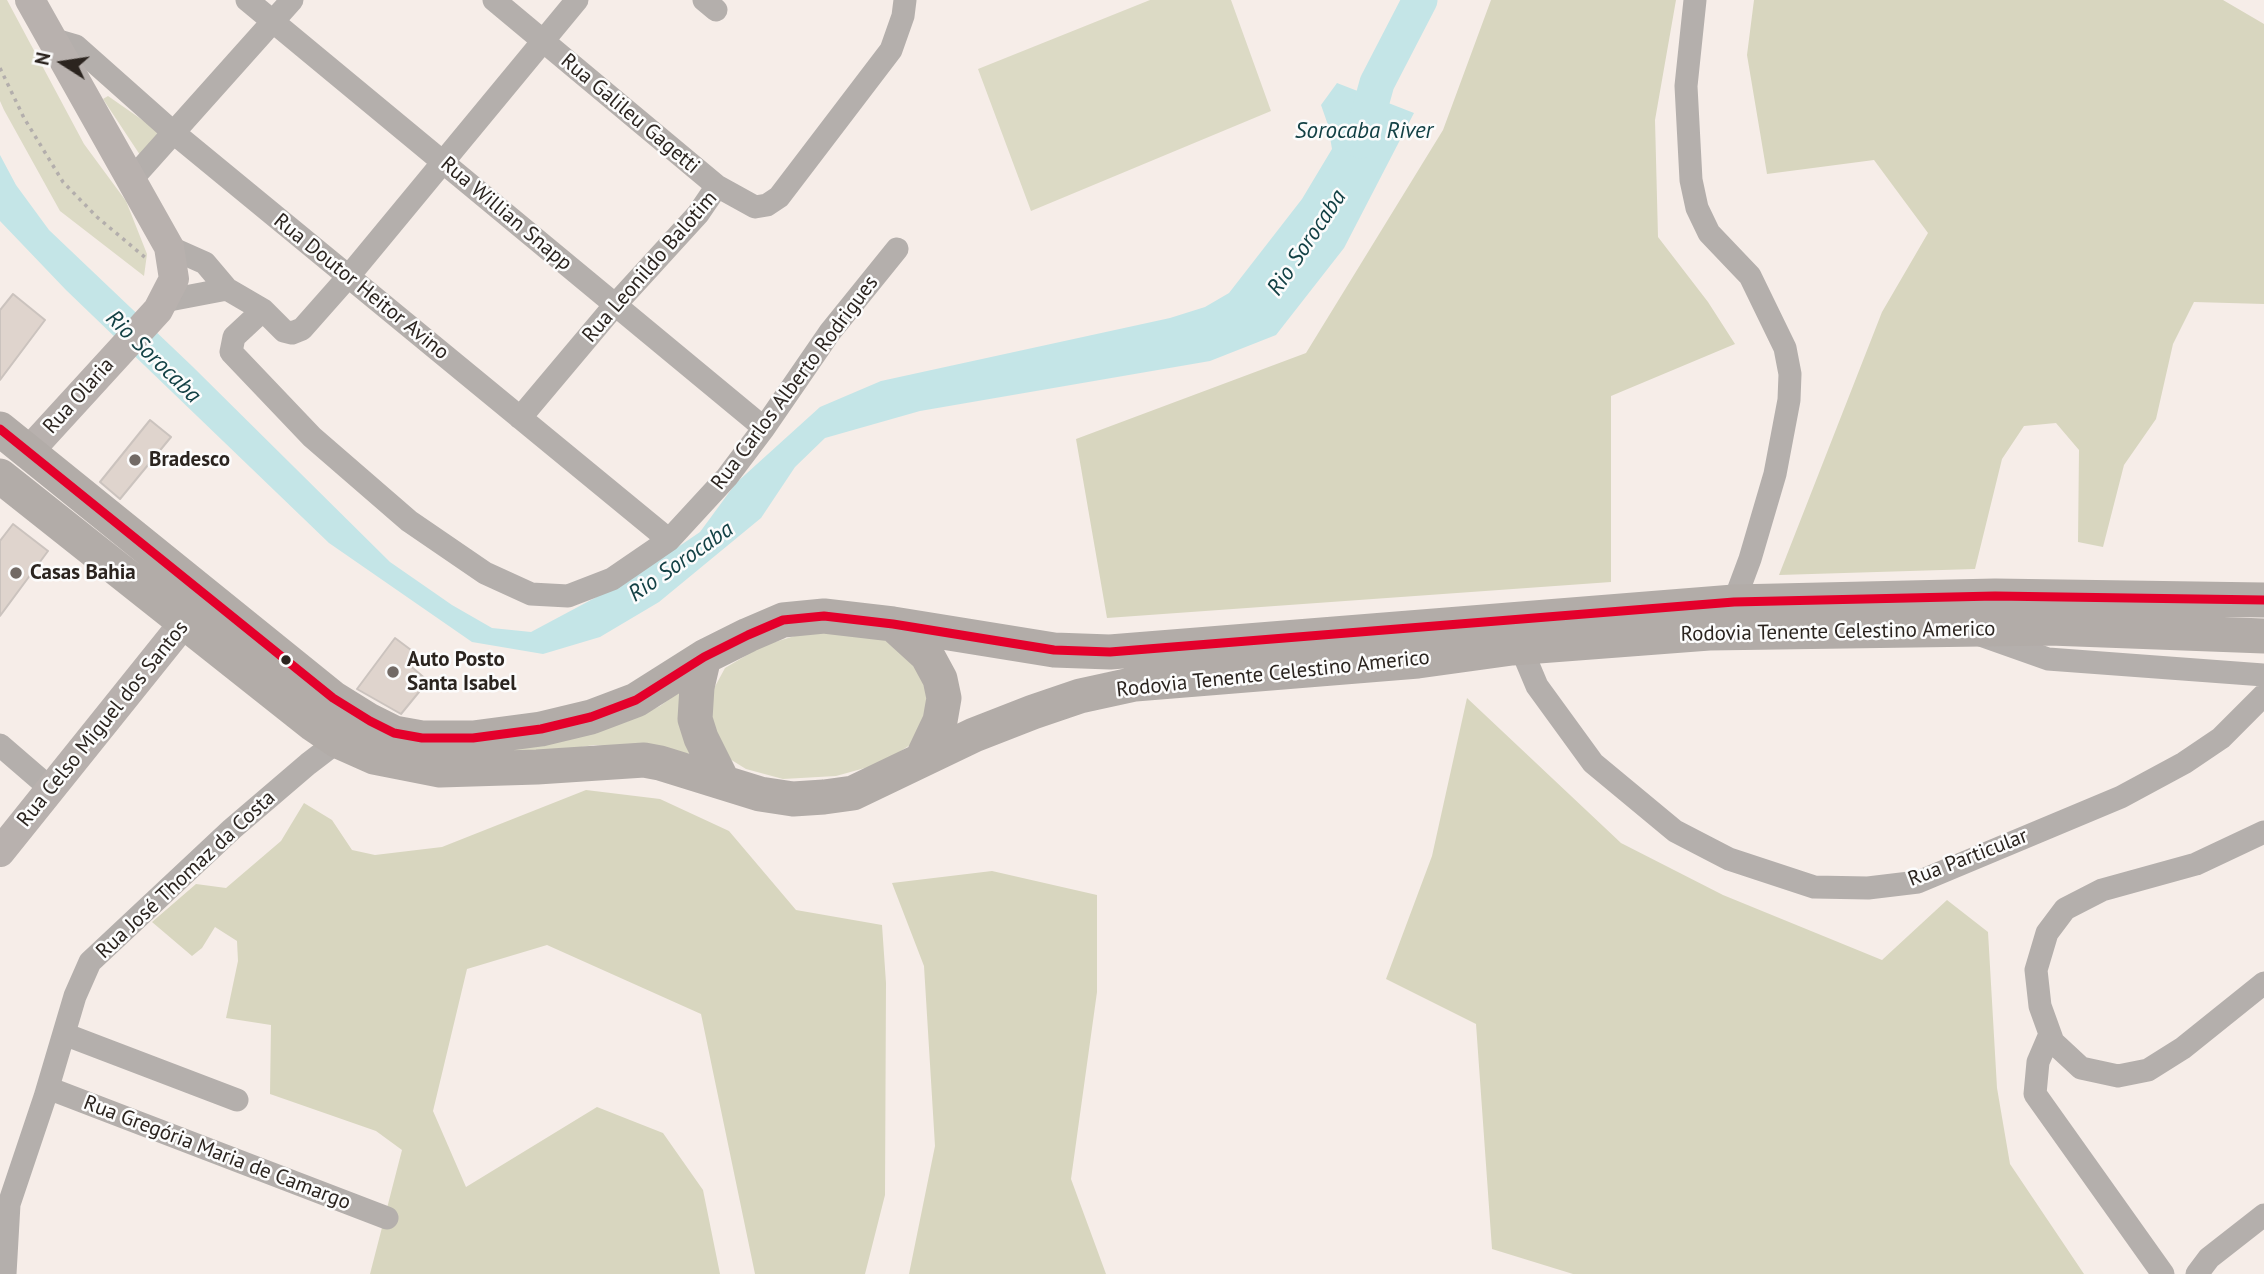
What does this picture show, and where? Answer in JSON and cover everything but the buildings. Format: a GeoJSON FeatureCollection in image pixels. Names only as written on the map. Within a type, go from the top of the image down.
{"type":"FeatureCollection","features":[{"type":"Feature","properties":{"kind":"highway"},"geometry":{"type":"LineString","coordinates":[[0,429],[29,451]]}},
{"type":"Feature","properties":{"kind":"highway","name":"Rodovia Tenente Celestino Americo"},"geometry":{"type":"LineString","coordinates":[[29,451],[333,698],[394,733],[422,738],[472,738],[541,729],[591,718],[636,700],[704,657],[783,621],[824,616],[893,624],[1054,650],[1110,652],[1734,602],[1995,596],[2264,600]]}},
{"type":"Feature","properties":{"kind":"highway","name":"Rodovia Tenente Celestino Americo"},"geometry":{"type":"LineString","coordinates":[[0,476],[313,724],[338,741],[374,757],[440,770],[644,760],[760,794],[793,799],[853,793],[922,759],[1033,712],[1080,696],[1135,684],[1418,661],[1521,648],[1709,632],[2050,628],[2264,636]]}},
{"type":"Feature","properties":{"kind":"highway"},"geometry":{"type":"LineString","coordinates":[[893,624],[927,655],[940,679],[944,698],[940,721],[922,759]]}},
{"type":"Feature","properties":{"kind":"highway"},"geometry":{"type":"LineString","coordinates":[[704,657],[696,687],[695,719],[701,738],[723,782]]}},
{"type":"Feature","properties":{"kind":"main road"},"geometry":{"type":"LineString","coordinates":[[30,0],[169,247],[165,297]]}},
{"type":"Feature","properties":{"kind":"main road","name":"Rua Olaria"},"geometry":{"type":"LineString","coordinates":[[29,451],[165,297]]}},
{"type":"Feature","properties":{"kind":"main road","name":"Rua Celso Miguel dos Santos"},"geometry":{"type":"LineString","coordinates":[[0,852],[206,596]]}},
{"type":"Feature","properties":{"kind":"street","name":"Rua Willian Snapp"},"geometry":{"type":"LineString","coordinates":[[247,0],[764,428]]}},
{"type":"Feature","properties":{"kind":"street"},"geometry":{"type":"LineString","coordinates":[[132,179],[292,0]]}},
{"type":"Feature","properties":{"kind":"street","name":"Rua Galileu Gagetti"},"geometry":{"type":"LineString","coordinates":[[494,0],[717,186]]}},
{"type":"Feature","properties":{"kind":"street","name":"Rua Galileu Gagetti"},"geometry":{"type":"LineString","coordinates":[[169,247],[205,263],[227,289],[263,310],[284,331],[292,333],[302,329],[578,0]]}},
{"type":"Feature","properties":{"kind":"street","name":"Rua Leonildo Balotim"},"geometry":{"type":"LineString","coordinates":[[520,418],[615,305],[698,214],[717,186],[755,207],[767,205],[779,197],[891,50],[903,16],[905,0]]}},
{"type":"Feature","properties":{"kind":"street"},"geometry":{"type":"LineString","coordinates":[[1695,0],[1686,86],[1690,180],[1697,208],[1709,233],[1750,276],[1785,348],[1790,374],[1789,400],[1775,474],[1750,559],[1734,602]]}},
{"type":"Feature","properties":{"kind":"street","name":"Rua Doutor Heitor Avino"},"geometry":{"type":"LineString","coordinates":[[52,39],[76,46],[174,133],[669,540]]}},
{"type":"Feature","properties":{"kind":"street","name":"Rua Carlos Alberto Rodrigues"},"geometry":{"type":"LineString","coordinates":[[263,310],[234,337],[231,352],[312,437],[409,521],[485,573],[531,594],[568,596],[612,579],[669,540],[727,477],[830,332],[897,249]]}},
{"type":"Feature","properties":{"kind":"street"},"geometry":{"type":"LineString","coordinates":[[165,297],[227,289]]}},
{"type":"Feature","properties":{"kind":"street"},"geometry":{"type":"LineString","coordinates":[[1960,628],[2048,659],[2264,674]]}},
{"type":"Feature","properties":{"kind":"street","name":"Rua Particular"},"geometry":{"type":"LineString","coordinates":[[1521,648],[1536,685],[1594,762],[1675,831],[1730,859],[1814,887],[1868,888],[1918,882],[2121,797],[2184,763],[2221,738],[2264,695]]}},
{"type":"Feature","properties":{"kind":"street","name":"Rua José Thomaz da Costa"},"geometry":{"type":"LineString","coordinates":[[5,1274],[4,1203],[48,1088],[75,996],[90,962],[232,829],[338,741]]}},
{"type":"Feature","properties":{"kind":"street"},"geometry":{"type":"LineString","coordinates":[[0,745],[51,789]]}},
{"type":"Feature","properties":{"kind":"street"},"geometry":{"type":"LineString","coordinates":[[2264,832],[2196,864],[2102,890],[2064,909],[2047,933],[2036,970],[2040,1006],[2053,1042],[2081,1068],[2118,1076],[2148,1070],[2183,1048],[2264,983]]}},
{"type":"Feature","properties":{"kind":"street"},"geometry":{"type":"LineString","coordinates":[[64,1034],[237,1100]]}},
{"type":"Feature","properties":{"kind":"street"},"geometry":{"type":"LineString","coordinates":[[2050,1034],[2038,1062],[2035,1094],[2163,1274]]}},
{"type":"Feature","properties":{"kind":"street","name":"Rua Gregória Maria de Camargo"},"geometry":{"type":"LineString","coordinates":[[48,1088],[387,1218]]}},
{"type":"Feature","properties":{"kind":"street"},"geometry":{"type":"LineString","coordinates":[[2197,1274],[2209,1258],[2264,1215]]}},
{"type":"Feature","properties":{"kind":"path"},"geometry":{"type":"LineString","coordinates":[[0,68],[24,118],[63,182],[97,217],[137,251],[165,297]]}},
{"type":"Feature","properties":{"kind":"shaded area"},"geometry":{"type":"Polygon","coordinates":[[[0,0],[7,0],[84,144],[126,201],[147,254],[144,276],[60,211],[4,110],[0,101],[0,0]]]}},
{"type":"Feature","properties":{"kind":"shaded area"},"geometry":{"type":"Polygon","coordinates":[[[1150,0],[1231,0],[1271,111],[1031,211],[978,69],[1150,0]]]}},
{"type":"Feature","properties":{"kind":"shaded area"},"geometry":{"type":"Polygon","coordinates":[[[1491,0],[1676,0],[1655,120],[1658,237],[1708,302],[1735,344],[1611,396],[1611,582],[1107,618],[1076,439],[1306,353],[1443,130],[1491,0]]]}},
{"type":"Feature","properties":{"kind":"shaded area"},"geometry":{"type":"Polygon","coordinates":[[[1754,0],[2223,0],[2264,24],[2264,304],[2194,302],[2173,344],[2156,419],[2124,465],[2103,547],[2078,542],[2079,450],[2056,423],[2024,426],[2002,459],[1975,569],[1779,575],[1882,312],[1928,233],[1874,160],[1767,174],[1747,55],[1754,0]]]}},
{"type":"Feature","properties":{"kind":"shaded area"},"geometry":{"type":"Polygon","coordinates":[[[108,96],[164,135],[142,158],[103,99],[108,96]]]}},
{"type":"Feature","properties":{"kind":"shaded area"},"geometry":{"type":"Polygon","coordinates":[[[814,630],[849,630],[907,645],[933,695],[922,737],[883,763],[836,776],[783,779],[746,769],[725,756],[708,720],[712,692],[725,668],[762,646],[814,630]]]}},
{"type":"Feature","properties":{"kind":"shaded area"},"geometry":{"type":"Polygon","coordinates":[[[689,684],[692,754],[594,745],[479,763],[382,738],[626,722],[660,706],[689,684]]]}},
{"type":"Feature","properties":{"kind":"shaded area"},"geometry":{"type":"Polygon","coordinates":[[[1467,698],[1621,843],[1723,895],[1882,960],[1947,900],[1988,932],[1997,1088],[2010,1164],[2084,1274],[1573,1274],[1492,1249],[1476,1024],[1386,979],[1432,856],[1467,698]]]}},
{"type":"Feature","properties":{"kind":"shaded area"},"geometry":{"type":"Polygon","coordinates":[[[586,790],[660,799],[729,831],[796,910],[882,925],[886,983],[885,1195],[865,1274],[755,1274],[701,1014],[547,945],[467,969],[433,1111],[466,1187],[597,1107],[663,1133],[703,1190],[720,1274],[370,1274],[402,1150],[376,1131],[270,1094],[271,1025],[226,1018],[238,961],[237,941],[215,927],[202,948],[192,956],[152,922],[196,884],[226,888],[281,841],[304,803],[332,820],[352,850],[375,855],[442,847],[586,790]]]}},
{"type":"Feature","properties":{"kind":"shaded area"},"geometry":{"type":"Polygon","coordinates":[[[992,871],[1097,895],[1097,992],[1071,1179],[1106,1274],[909,1274],[935,1146],[924,966],[892,883],[992,871]]]}},
{"type":"Feature","properties":{"kind":"water","name":"Sorocaba River"},"geometry":{"type":"Polygon","coordinates":[[[1337,83],[1414,113],[1344,248],[1276,335],[1210,361],[920,411],[825,438],[795,467],[761,518],[659,602],[600,637],[543,654],[472,642],[329,543],[66,290],[0,221],[0,155],[16,185],[49,230],[192,366],[390,562],[452,605],[492,628],[531,632],[634,577],[700,532],[736,483],[820,407],[881,381],[1170,318],[1205,307],[1229,293],[1302,199],[1332,149],[1321,105],[1337,83]]]}},
{"type":"Feature","properties":{"kind":"waterway","name":"Rio Sorocaba"},"geometry":{"type":"LineString","coordinates":[[1361,141],[1377,83],[1420,0]]}},
{"type":"Feature","properties":{"kind":"transit line"},"geometry":{"type":"LineString","coordinates":[[0,429],[333,698],[394,733],[422,738],[473,738],[541,729],[591,717],[636,700],[704,657],[748,635],[783,620],[824,616],[893,624],[1054,650],[1110,652],[1734,602],[1995,596],[2264,600]]}},
{"type":"Feature","properties":{"kind":"place","name":"Bradesco"},"geometry":{"type":"Point","coordinates":[135,460]}},
{"type":"Feature","properties":{"kind":"place","name":"Casas Bahia"},"geometry":{"type":"Point","coordinates":[16,573]}},
{"type":"Feature","properties":{"kind":"place","name":"Auto Posto Santa Isabel"},"geometry":{"type":"Point","coordinates":[393,672]}}]}
